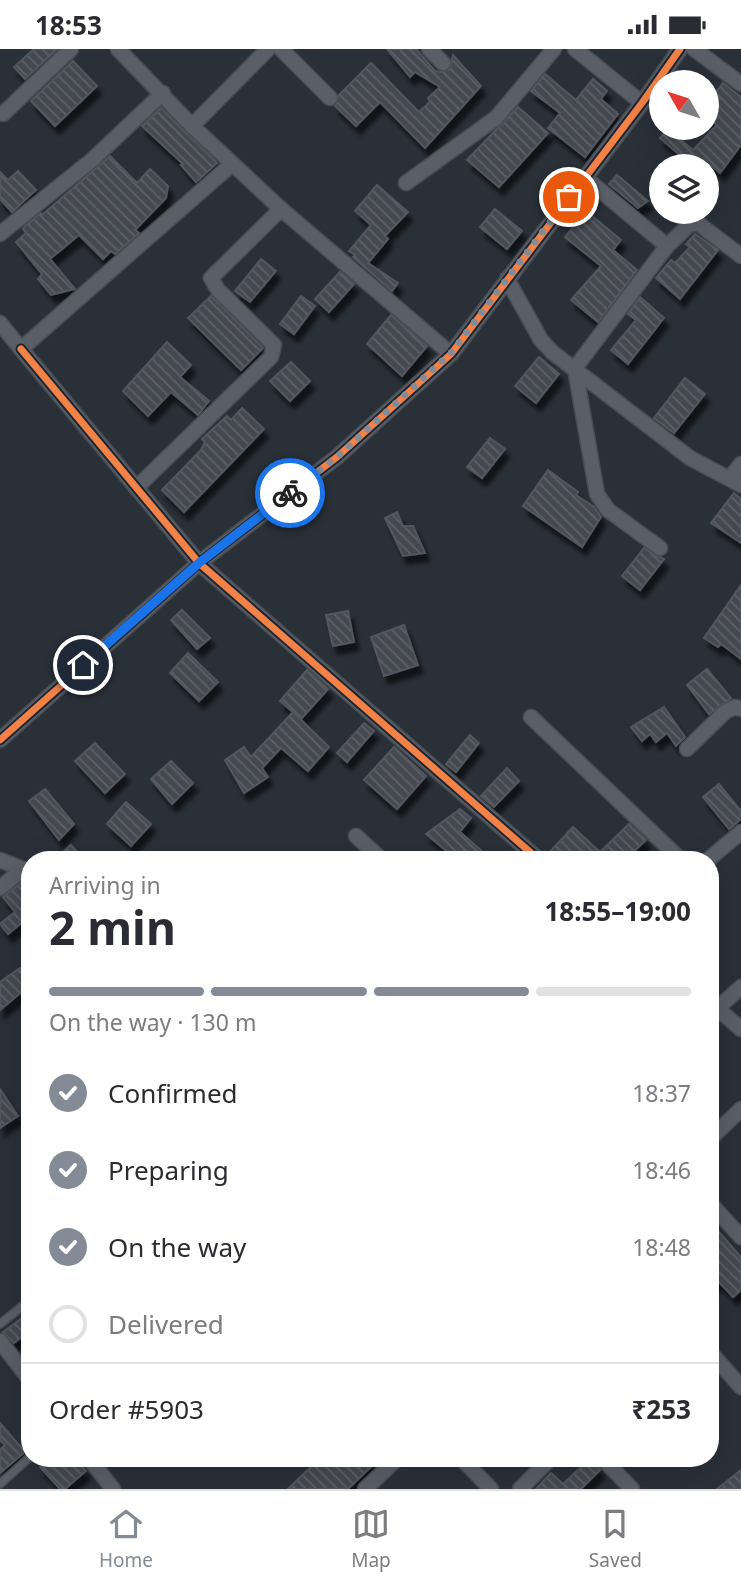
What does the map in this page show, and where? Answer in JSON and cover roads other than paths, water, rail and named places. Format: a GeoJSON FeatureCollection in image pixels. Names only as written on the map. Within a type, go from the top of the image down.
{"type":"FeatureCollection","features":[{"type":"Feature","properties":{"kind":"street"},"geometry":{"type":"LineString","coordinates":[[3,114],[72,49]]}},
{"type":"Feature","properties":{"kind":"street"},"geometry":{"type":"LineString","coordinates":[[118,49],[192,126],[281,209],[451,353]]}},
{"type":"Feature","properties":{"kind":"street"},"geometry":{"type":"LineString","coordinates":[[192,126],[268,49]]}},
{"type":"Feature","properties":{"kind":"street"},"geometry":{"type":"LineString","coordinates":[[281,49],[330,98]]}},
{"type":"Feature","properties":{"kind":"street"},"geometry":{"type":"LineString","coordinates":[[429,49],[443,63]]}},
{"type":"Feature","properties":{"kind":"street"},"geometry":{"type":"LineString","coordinates":[[406,183],[496,118],[554,49]]}},
{"type":"Feature","properties":{"kind":"street"},"geometry":{"type":"LineString","coordinates":[[575,49],[642,103]]}},
{"type":"Feature","properties":{"kind":"street"},"geometry":{"type":"LineString","coordinates":[[0,740],[199,563],[337,457],[451,353],[642,103],[680,49]]}},
{"type":"Feature","properties":{"kind":"street"},"geometry":{"type":"LineString","coordinates":[[694,49],[741,84]]}},
{"type":"Feature","properties":{"kind":"street"},"geometry":{"type":"LineString","coordinates":[[0,234],[92,160],[163,93]]}},
{"type":"Feature","properties":{"kind":"street"},"geometry":{"type":"LineString","coordinates":[[20,349],[232,164]]}},
{"type":"Feature","properties":{"kind":"street"},"geometry":{"type":"LineString","coordinates":[[584,177],[667,246]]}},
{"type":"Feature","properties":{"kind":"street"},"geometry":{"type":"LineString","coordinates":[[136,488],[271,357],[274,345],[218,290],[211,278],[281,209]]}},
{"type":"Feature","properties":{"kind":"street"},"geometry":{"type":"LineString","coordinates":[[660,548],[607,510],[597,494],[575,367],[667,246],[685,227],[699,224],[741,256]]}},
{"type":"Feature","properties":{"kind":"street"},"geometry":{"type":"LineString","coordinates":[[507,279],[541,340],[552,352],[575,367],[690,458],[735,482],[741,464]]}},
{"type":"Feature","properties":{"kind":"street"},"geometry":{"type":"LineString","coordinates":[[0,323],[199,563],[529,851]]}},
{"type":"Feature","properties":{"kind":"street"},"geometry":{"type":"LineString","coordinates":[[687,749],[725,712],[735,707],[741,709]]}},
{"type":"Feature","properties":{"kind":"street"},"geometry":{"type":"LineString","coordinates":[[531,717],[672,851]]}},
{"type":"Feature","properties":{"kind":"street"},"geometry":{"type":"LineString","coordinates":[[718,851],[741,832]]}},
{"type":"Feature","properties":{"kind":"street"},"geometry":{"type":"LineString","coordinates":[[356,836],[372,851]]}},
{"type":"Feature","properties":{"kind":"street"},"geometry":{"type":"LineString","coordinates":[[0,860],[21,871]]}},
{"type":"Feature","properties":{"kind":"street"},"geometry":{"type":"LineString","coordinates":[[0,888],[21,877]]}},
{"type":"Feature","properties":{"kind":"street"},"geometry":{"type":"LineString","coordinates":[[719,1004],[741,987]]}},
{"type":"Feature","properties":{"kind":"street"},"geometry":{"type":"LineString","coordinates":[[719,1013],[741,1029]]}},
{"type":"Feature","properties":{"kind":"street"},"geometry":{"type":"LineString","coordinates":[[719,1132],[739,1115]]}},
{"type":"Feature","properties":{"kind":"street"},"geometry":{"type":"LineString","coordinates":[[719,1213],[741,1237]]}},
{"type":"Feature","properties":{"kind":"street"},"geometry":{"type":"LineString","coordinates":[[0,1341],[21,1368]]}},
{"type":"Feature","properties":{"kind":"street"},"geometry":{"type":"LineString","coordinates":[[719,1362],[741,1387]]}},
{"type":"Feature","properties":{"kind":"street"},"geometry":{"type":"LineString","coordinates":[[96,1467],[113,1489]]}},
{"type":"Feature","properties":{"kind":"street"},"geometry":{"type":"LineString","coordinates":[[365,1489],[388,1467]]}},
{"type":"Feature","properties":{"kind":"street"},"geometry":{"type":"LineString","coordinates":[[470,1467],[491,1489]]}},
{"type":"Feature","properties":{"kind":"street"},"geometry":{"type":"LineString","coordinates":[[520,1489],[542,1467]]}},
{"type":"Feature","properties":{"kind":"street"},"geometry":{"type":"LineString","coordinates":[[611,1467],[632,1489]]}},
{"type":"Feature","properties":{"kind":"lane"},"geometry":{"type":"LineString","coordinates":[[0,1324],[21,1307]]}},
{"type":"Feature","properties":{"kind":"lane"},"geometry":{"type":"LineString","coordinates":[[0,1484],[21,1465]]}}]}
